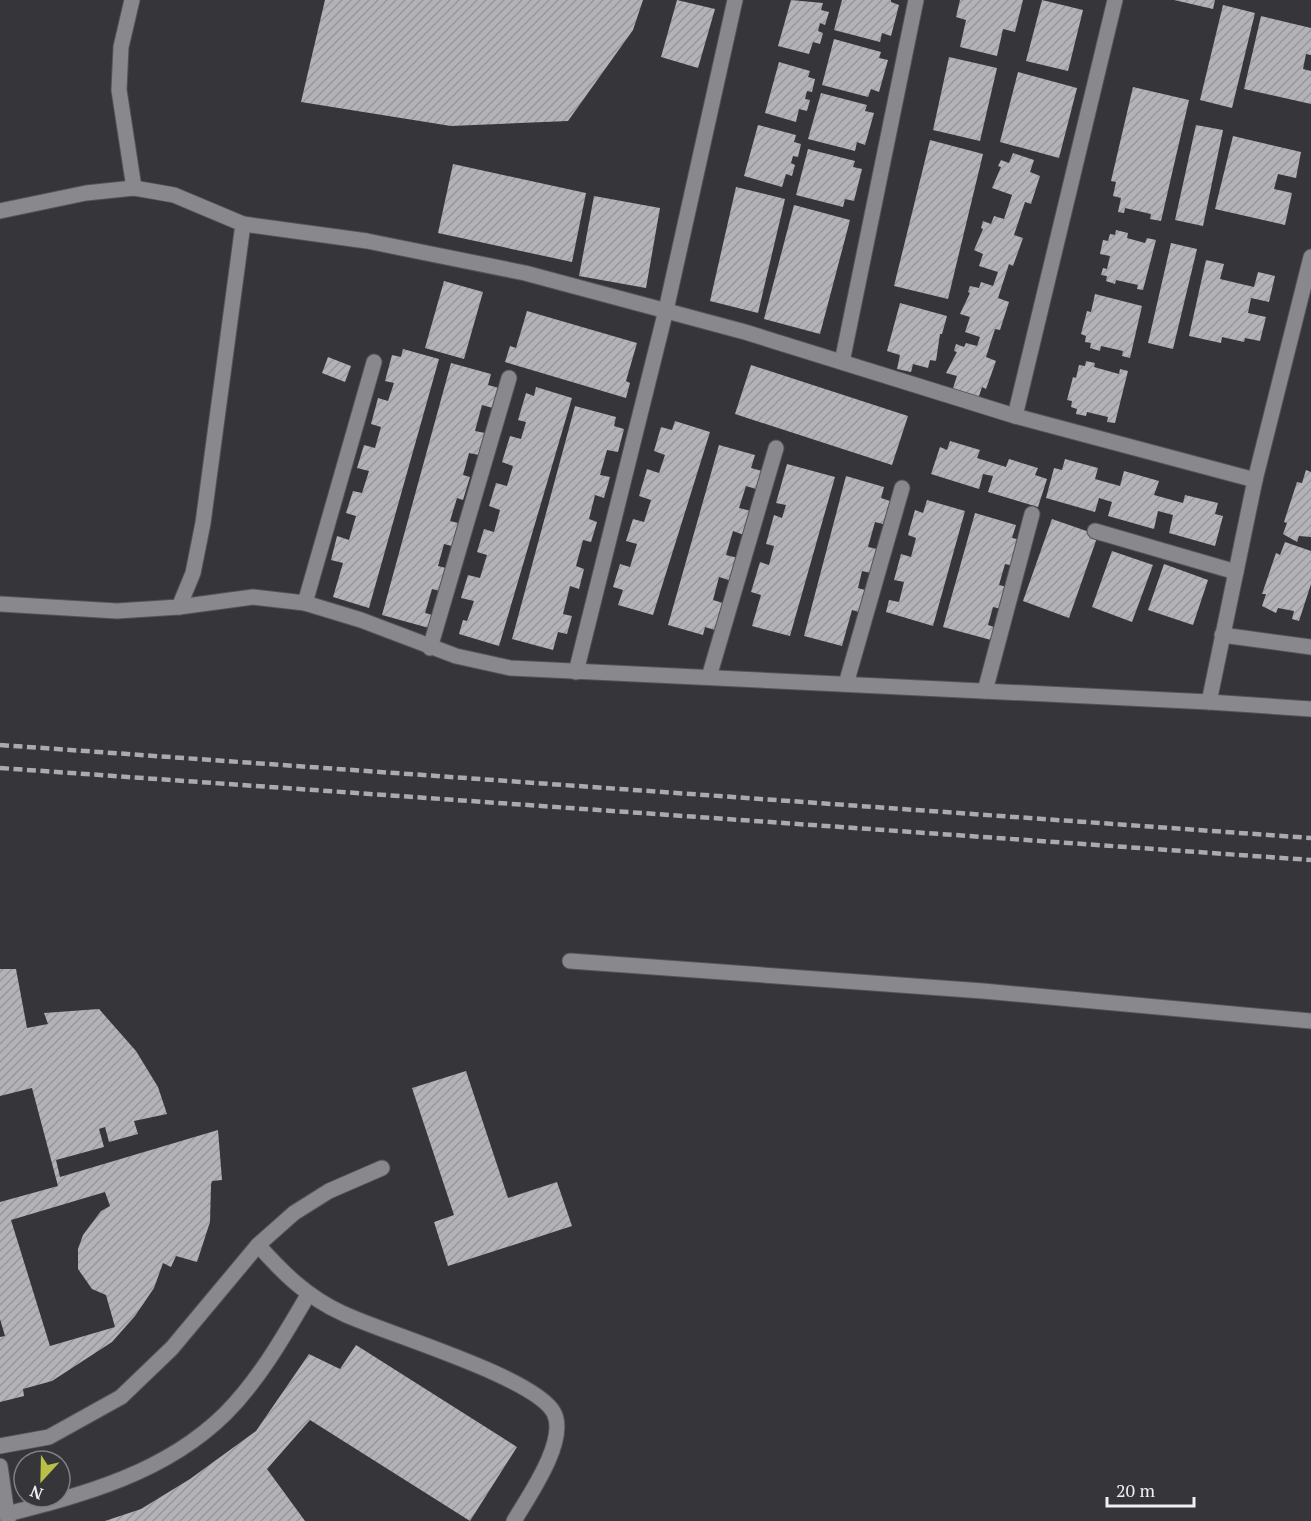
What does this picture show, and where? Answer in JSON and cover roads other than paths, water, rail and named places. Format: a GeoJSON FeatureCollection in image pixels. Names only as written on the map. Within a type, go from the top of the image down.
{"type":"FeatureCollection","features":[{"type":"Feature","properties":{"kind":"street"},"geometry":{"type":"LineString","coordinates":[[132,0],[121,47],[119,90],[134,188]]}},
{"type":"Feature","properties":{"kind":"street"},"geometry":{"type":"LineString","coordinates":[[576,672],[666,310],[735,0]]}},
{"type":"Feature","properties":{"kind":"street"},"geometry":{"type":"LineString","coordinates":[[842,362],[916,0]]}},
{"type":"Feature","properties":{"kind":"street"},"geometry":{"type":"LineString","coordinates":[[1015,416],[1115,0]]}},
{"type":"Feature","properties":{"kind":"street"},"geometry":{"type":"LineString","coordinates":[[0,211],[86,192],[134,188],[174,195],[243,224],[366,242],[525,273],[666,310],[1015,416],[1255,480]]}},
{"type":"Feature","properties":{"kind":"street"},"geometry":{"type":"LineString","coordinates":[[179,607],[193,573],[203,523],[243,224]]}},
{"type":"Feature","properties":{"kind":"street"},"geometry":{"type":"LineString","coordinates":[[1209,702],[1255,480],[1309,276],[1311,257]]}},
{"type":"Feature","properties":{"kind":"street"},"geometry":{"type":"LineString","coordinates":[[305,603],[374,362]]}},
{"type":"Feature","properties":{"kind":"street"},"geometry":{"type":"LineString","coordinates":[[430,648],[510,378]]}},
{"type":"Feature","properties":{"kind":"street"},"geometry":{"type":"LineString","coordinates":[[709,677],[776,448]]}},
{"type":"Feature","properties":{"kind":"street"},"geometry":{"type":"LineString","coordinates":[[846,684],[902,488]]}},
{"type":"Feature","properties":{"kind":"street"},"geometry":{"type":"LineString","coordinates":[[985,691],[1032,514]]}},
{"type":"Feature","properties":{"kind":"street"},"geometry":{"type":"LineString","coordinates":[[1095,531],[1236,572]]}},
{"type":"Feature","properties":{"kind":"street"},"geometry":{"type":"LineString","coordinates":[[0,604],[117,611],[179,607],[254,597],[305,603],[361,620],[430,648],[510,668],[1311,709]]}},
{"type":"Feature","properties":{"kind":"street"},"geometry":{"type":"LineString","coordinates":[[1222,635],[1311,647]]}},
{"type":"Feature","properties":{"kind":"street"},"geometry":{"type":"LineString","coordinates":[[570,961],[983,991],[1311,1022]]}},
{"type":"Feature","properties":{"kind":"street"},"geometry":{"type":"LineString","coordinates":[[0,1446],[49,1437],[121,1397],[172,1348],[258,1245],[294,1213],[329,1191],[382,1168]]}},
{"type":"Feature","properties":{"kind":"street"},"geometry":{"type":"LineString","coordinates":[[258,1245],[283,1274],[308,1295],[342,1313],[507,1379],[540,1398],[555,1414],[556,1437],[545,1468],[514,1521]]}},
{"type":"Feature","properties":{"kind":"street"},"geometry":{"type":"LineString","coordinates":[[0,1466],[7,1518],[133,1475],[180,1449],[224,1415],[248,1389],[279,1344],[308,1295]]}},
{"type":"Feature","properties":{"kind":"railway"},"geometry":{"type":"LineString","coordinates":[[0,745],[1311,838]]}},
{"type":"Feature","properties":{"kind":"railway"},"geometry":{"type":"LineString","coordinates":[[0,768],[1311,860]]}}]}
